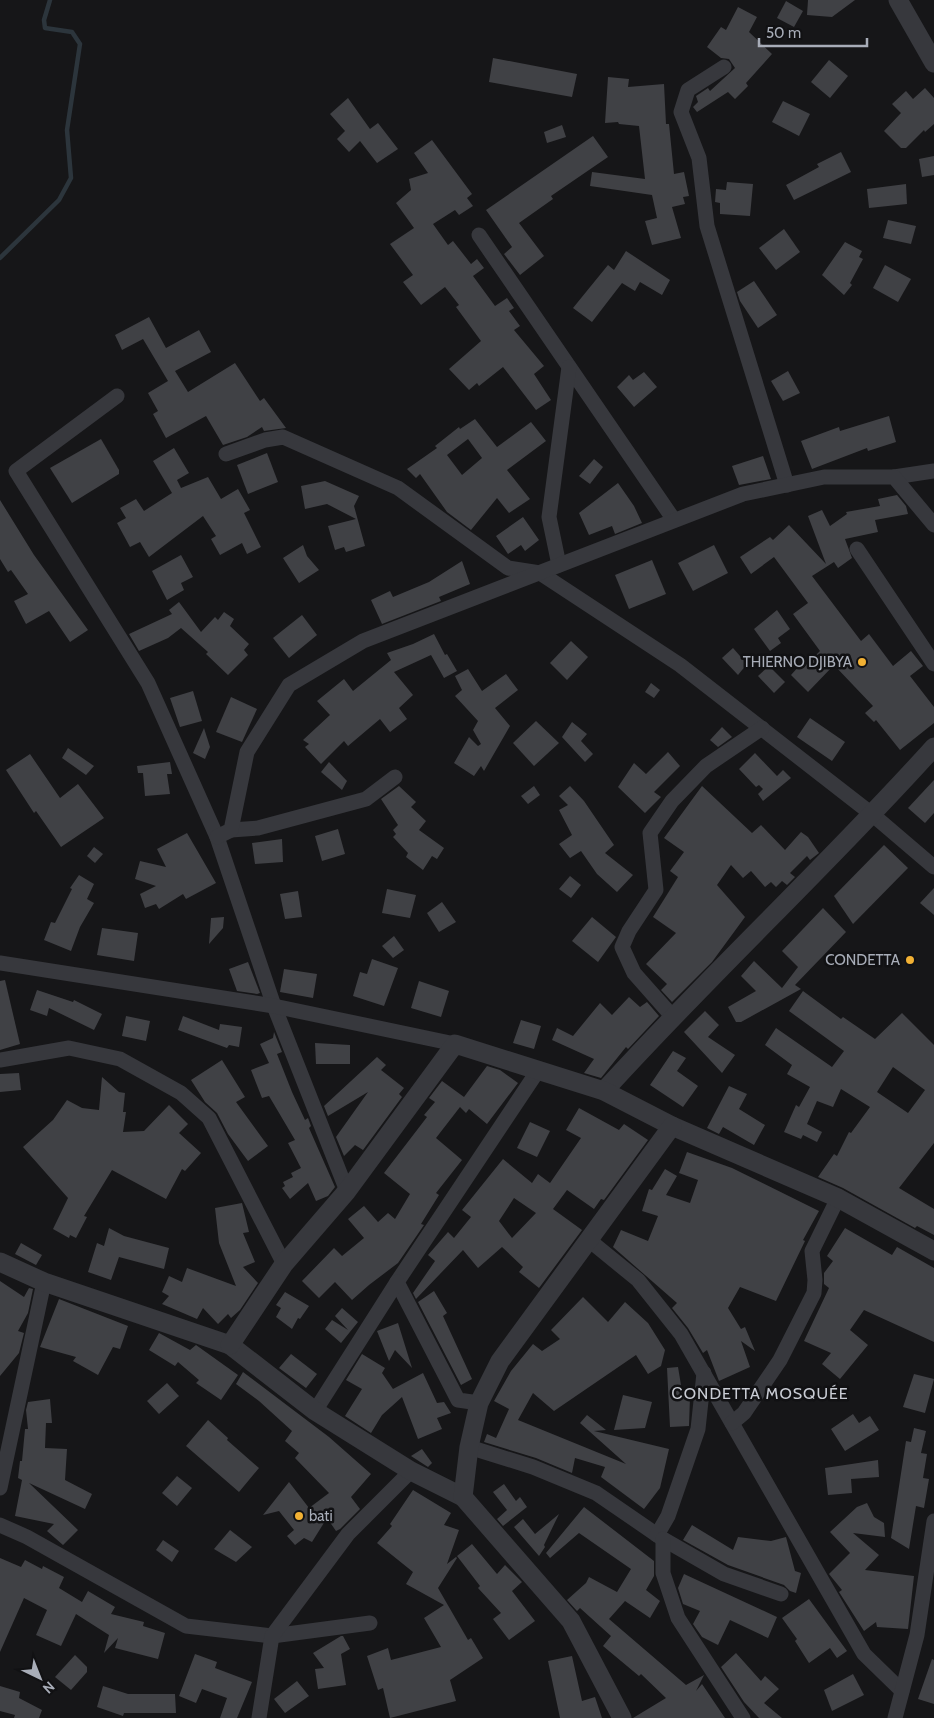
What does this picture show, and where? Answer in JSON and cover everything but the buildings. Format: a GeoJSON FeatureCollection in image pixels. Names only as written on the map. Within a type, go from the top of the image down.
{"type":"FeatureCollection","features":[{"type":"Feature","properties":{"kind":"street"},"geometry":{"type":"LineString","coordinates":[[898,0],[934,62]]}},
{"type":"Feature","properties":{"kind":"street"},"geometry":{"type":"LineString","coordinates":[[724,67],[688,90],[681,112],[699,158],[706,226],[787,485]]}},
{"type":"Feature","properties":{"kind":"street"},"geometry":{"type":"LineString","coordinates":[[479,235],[674,520]]}},
{"type":"Feature","properties":{"kind":"street"},"geometry":{"type":"LineString","coordinates":[[559,564],[549,517],[569,367]]}},
{"type":"Feature","properties":{"kind":"street"},"geometry":{"type":"LineString","coordinates":[[117,396],[16,471],[148,683],[217,837],[274,1006],[347,1191]]}},
{"type":"Feature","properties":{"kind":"street"},"geometry":{"type":"LineString","coordinates":[[226,454],[265,440],[283,437],[398,488],[508,568],[540,573],[680,665],[873,815],[934,867]]}},
{"type":"Feature","properties":{"kind":"street"},"geometry":{"type":"LineString","coordinates":[[231,830],[247,752],[290,685],[363,641],[743,494],[824,477],[894,477],[934,471]]}},
{"type":"Feature","properties":{"kind":"street"},"geometry":{"type":"LineString","coordinates":[[894,477],[934,524]]}},
{"type":"Feature","properties":{"kind":"street"},"geometry":{"type":"LineString","coordinates":[[856,550],[934,664]]}},
{"type":"Feature","properties":{"kind":"street"},"geometry":{"type":"LineString","coordinates":[[672,1016],[634,973],[622,947],[629,931],[656,890],[650,833],[672,801],[706,766],[762,728]]}},
{"type":"Feature","properties":{"kind":"street"},"geometry":{"type":"LineString","coordinates":[[604,1090],[672,1016],[873,815],[934,747]]}},
{"type":"Feature","properties":{"kind":"street"},"geometry":{"type":"LineString","coordinates":[[217,837],[231,830],[258,828],[366,799],[395,777]]}},
{"type":"Feature","properties":{"kind":"street"},"geometry":{"type":"LineString","coordinates":[[0,963],[274,1006],[455,1044],[539,1069],[604,1090],[672,1126],[838,1198],[934,1251]]}},
{"type":"Feature","properties":{"kind":"street"},"geometry":{"type":"LineString","coordinates":[[230,1345],[284,1264],[347,1191],[455,1044]]}},
{"type":"Feature","properties":{"kind":"street"},"geometry":{"type":"LineString","coordinates":[[0,1060],[69,1048],[120,1059],[181,1093],[210,1118],[284,1264]]}},
{"type":"Feature","properties":{"kind":"street"},"geometry":{"type":"LineString","coordinates":[[316,1411],[398,1282],[539,1069]]}},
{"type":"Feature","properties":{"kind":"street"},"geometry":{"type":"LineString","coordinates":[[463,1497],[469,1447],[479,1403],[500,1361],[672,1126]]}},
{"type":"Feature","properties":{"kind":"street"},"geometry":{"type":"LineString","coordinates":[[732,1423],[744,1413],[780,1360],[814,1293],[815,1280],[812,1251],[838,1198]]}},
{"type":"Feature","properties":{"kind":"street"},"geometry":{"type":"LineString","coordinates":[[589,1240],[638,1280],[681,1334],[864,1654],[902,1691]]}},
{"type":"Feature","properties":{"kind":"street"},"geometry":{"type":"LineString","coordinates":[[0,1262],[44,1282],[230,1345],[316,1411],[411,1471],[463,1497],[571,1621],[622,1718]]}},
{"type":"Feature","properties":{"kind":"street"},"geometry":{"type":"LineString","coordinates":[[0,1488],[44,1282]]}},
{"type":"Feature","properties":{"kind":"street"},"geometry":{"type":"LineString","coordinates":[[398,1282],[458,1400],[479,1403]]}},
{"type":"Feature","properties":{"kind":"street"},"geometry":{"type":"LineString","coordinates":[[704,1373],[698,1429],[660,1537],[663,1573],[678,1618],[743,1718]]}},
{"type":"Feature","properties":{"kind":"street"},"geometry":{"type":"LineString","coordinates":[[469,1447],[533,1467],[596,1493],[660,1537],[724,1574],[781,1594]]}},
{"type":"Feature","properties":{"kind":"street"},"geometry":{"type":"LineString","coordinates":[[259,1718],[272,1636],[348,1534],[411,1471]]}},
{"type":"Feature","properties":{"kind":"street"},"geometry":{"type":"LineString","coordinates":[[895,1718],[917,1635],[934,1521]]}},
{"type":"Feature","properties":{"kind":"street"},"geometry":{"type":"LineString","coordinates":[[0,1525],[26,1537],[186,1626],[272,1636],[370,1623]]}},
{"type":"Feature","properties":{"kind":"waterway"},"geometry":{"type":"LineString","coordinates":[[0,258],[59,200],[71,178],[67,130],[80,44],[72,32],[45,28],[44,20],[50,0]]}},
{"type":"Feature","properties":{"kind":"place","name":"THIERNO DJIBYA"},"geometry":{"type":"Point","coordinates":[862,662]}},
{"type":"Feature","properties":{"kind":"place","name":"CONDETTA"},"geometry":{"type":"Point","coordinates":[910,960]}},
{"type":"Feature","properties":{"kind":"place","name":"bati"},"geometry":{"type":"Point","coordinates":[299,1516]}},
{"type":"Feature","properties":{"kind":"district","name":"СONDETTA MOSQUÉE"},"geometry":{"type":"Point","coordinates":[760,1393]}}]}
